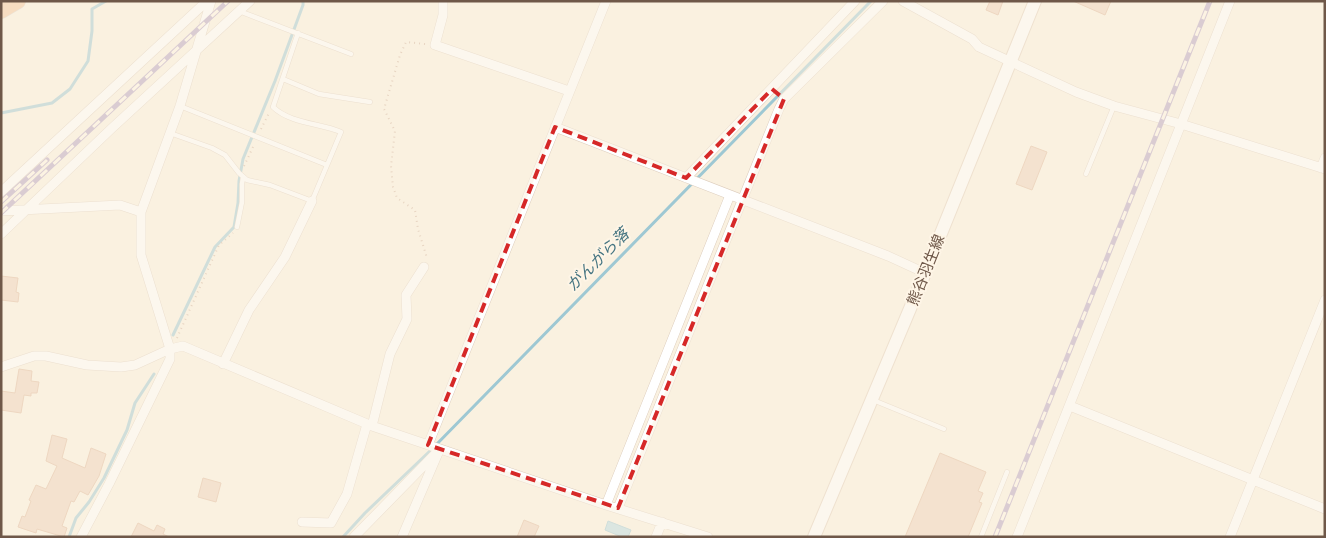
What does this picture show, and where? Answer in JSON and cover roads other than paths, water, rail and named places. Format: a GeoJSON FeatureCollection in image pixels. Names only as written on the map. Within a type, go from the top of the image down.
{"type":"FeatureCollection","features":[{"type":"Feature","properties":{"kind":"highway"},"geometry":{"type":"LineString","coordinates":[[1,11],[18,1]]}},
{"type":"Feature","properties":{"kind":"main road","name":"熊谷羽生線"},"geometry":{"type":"LineString","coordinates":[[814,537],[873,400],[1035,1]]}},
{"type":"Feature","properties":{"kind":"street"},"geometry":{"type":"LineString","coordinates":[[1,192],[207,1]]}},
{"type":"Feature","properties":{"kind":"street"},"geometry":{"type":"LineString","coordinates":[[81,537],[130,442],[174,348],[141,255],[141,212],[180,106],[211,1]]}},
{"type":"Feature","properties":{"kind":"street"},"geometry":{"type":"LineString","coordinates":[[1,234],[111,129],[250,1]]}},
{"type":"Feature","properties":{"kind":"street"},"geometry":{"type":"LineString","coordinates":[[443,1],[443,15],[435,45],[569,91]]}},
{"type":"Feature","properties":{"kind":"street"},"geometry":{"type":"LineString","coordinates":[[428,445],[606,1]]}},
{"type":"Feature","properties":{"kind":"street"},"geometry":{"type":"LineString","coordinates":[[687,178],[855,1]]}},
{"type":"Feature","properties":{"kind":"street"},"geometry":{"type":"LineString","coordinates":[[618,508],[741,199],[784,99],[883,1]]}},
{"type":"Feature","properties":{"kind":"street"},"geometry":{"type":"LineString","coordinates":[[903,1],[972,39],[979,47],[1076,92],[1114,106],[1181,124],[1323,168],[1325,158]]}},
{"type":"Feature","properties":{"kind":"street"},"geometry":{"type":"LineString","coordinates":[[1017,537],[1230,1]]}},
{"type":"Feature","properties":{"kind":"street"},"geometry":{"type":"LineString","coordinates":[[773,89],[784,99]]}},
{"type":"Feature","properties":{"kind":"street"},"geometry":{"type":"LineString","coordinates":[[555,127],[888,256],[925,273]]}},
{"type":"Feature","properties":{"kind":"street"},"geometry":{"type":"LineString","coordinates":[[606,505],[730,195]]}},
{"type":"Feature","properties":{"kind":"street"},"geometry":{"type":"LineString","coordinates":[[223,364],[249,310],[285,257],[312,201]]}},
{"type":"Feature","properties":{"kind":"street"},"geometry":{"type":"LineString","coordinates":[[1,211],[120,205],[141,212]]}},
{"type":"Feature","properties":{"kind":"street"},"geometry":{"type":"LineString","coordinates":[[302,522],[332,523],[347,494],[370,425],[390,354],[406,319],[406,295],[424,267]]}},
{"type":"Feature","properties":{"kind":"street"},"geometry":{"type":"LineString","coordinates":[[1230,537],[1325,300]]}},
{"type":"Feature","properties":{"kind":"street"},"geometry":{"type":"LineString","coordinates":[[1,367],[34,356],[46,356],[88,364],[121,367],[135,365],[183,346],[370,425],[606,505],[708,537]]}},
{"type":"Feature","properties":{"kind":"street"},"geometry":{"type":"LineString","coordinates":[[1070,406],[1325,509]]}},
{"type":"Feature","properties":{"kind":"street"},"geometry":{"type":"LineString","coordinates":[[354,537],[440,448]]}},
{"type":"Feature","properties":{"kind":"street"},"geometry":{"type":"LineString","coordinates":[[402,537],[440,448]]}},
{"type":"Feature","properties":{"kind":"street"},"geometry":{"type":"LineString","coordinates":[[656,537],[662,522]]}},
{"type":"Feature","properties":{"kind":"lane"},"geometry":{"type":"LineString","coordinates":[[239,11],[351,54]]}},
{"type":"Feature","properties":{"kind":"lane"},"geometry":{"type":"LineString","coordinates":[[170,133],[212,148],[225,155],[241,175],[248,180],[270,185],[312,201],[341,132],[310,124],[278,112],[273,107],[298,33]]}},
{"type":"Feature","properties":{"kind":"lane"},"geometry":{"type":"LineString","coordinates":[[283,79],[319,94],[370,102]]}},
{"type":"Feature","properties":{"kind":"lane"},"geometry":{"type":"LineString","coordinates":[[180,106],[327,165]]}},
{"type":"Feature","properties":{"kind":"lane"},"geometry":{"type":"LineString","coordinates":[[1086,174],[1114,106]]}},
{"type":"Feature","properties":{"kind":"lane"},"geometry":{"type":"LineString","coordinates":[[237,227],[242,202],[241,175]]}},
{"type":"Feature","properties":{"kind":"lane"},"geometry":{"type":"LineString","coordinates":[[873,400],[944,429]]}},
{"type":"Feature","properties":{"kind":"lane"},"geometry":{"type":"LineString","coordinates":[[981,537],[1007,472]]}},
{"type":"Feature","properties":{"kind":"water"},"geometry":{"type":"Polygon","coordinates":[[[608,521],[631,530],[628,537],[622,537],[605,530],[608,521]]]}},
{"type":"Feature","properties":{"kind":"waterway"},"geometry":{"type":"LineString","coordinates":[[1,113],[52,103],[70,89],[88,61],[92,31],[92,9],[106,1]]}},
{"type":"Feature","properties":{"kind":"waterway"},"geometry":{"type":"LineString","coordinates":[[173,335],[215,247],[234,227],[243,159],[275,81],[303,1]]}},
{"type":"Feature","properties":{"kind":"waterway","name":"がんがら落"},"geometry":{"type":"LineString","coordinates":[[343,537],[365,513],[431,450],[871,1]]}},
{"type":"Feature","properties":{"kind":"waterway"},"geometry":{"type":"LineString","coordinates":[[69,537],[76,518],[104,478],[127,430],[135,403],[154,374]]}},
{"type":"Feature","properties":{"kind":"railway"},"geometry":{"type":"LineString","coordinates":[[1,213],[228,1]]}},
{"type":"Feature","properties":{"kind":"railway"},"geometry":{"type":"LineString","coordinates":[[995,537],[1210,1]]}},
{"type":"Feature","properties":{"kind":"railway"},"geometry":{"type":"LineString","coordinates":[[1,202],[47,160]]}}]}
